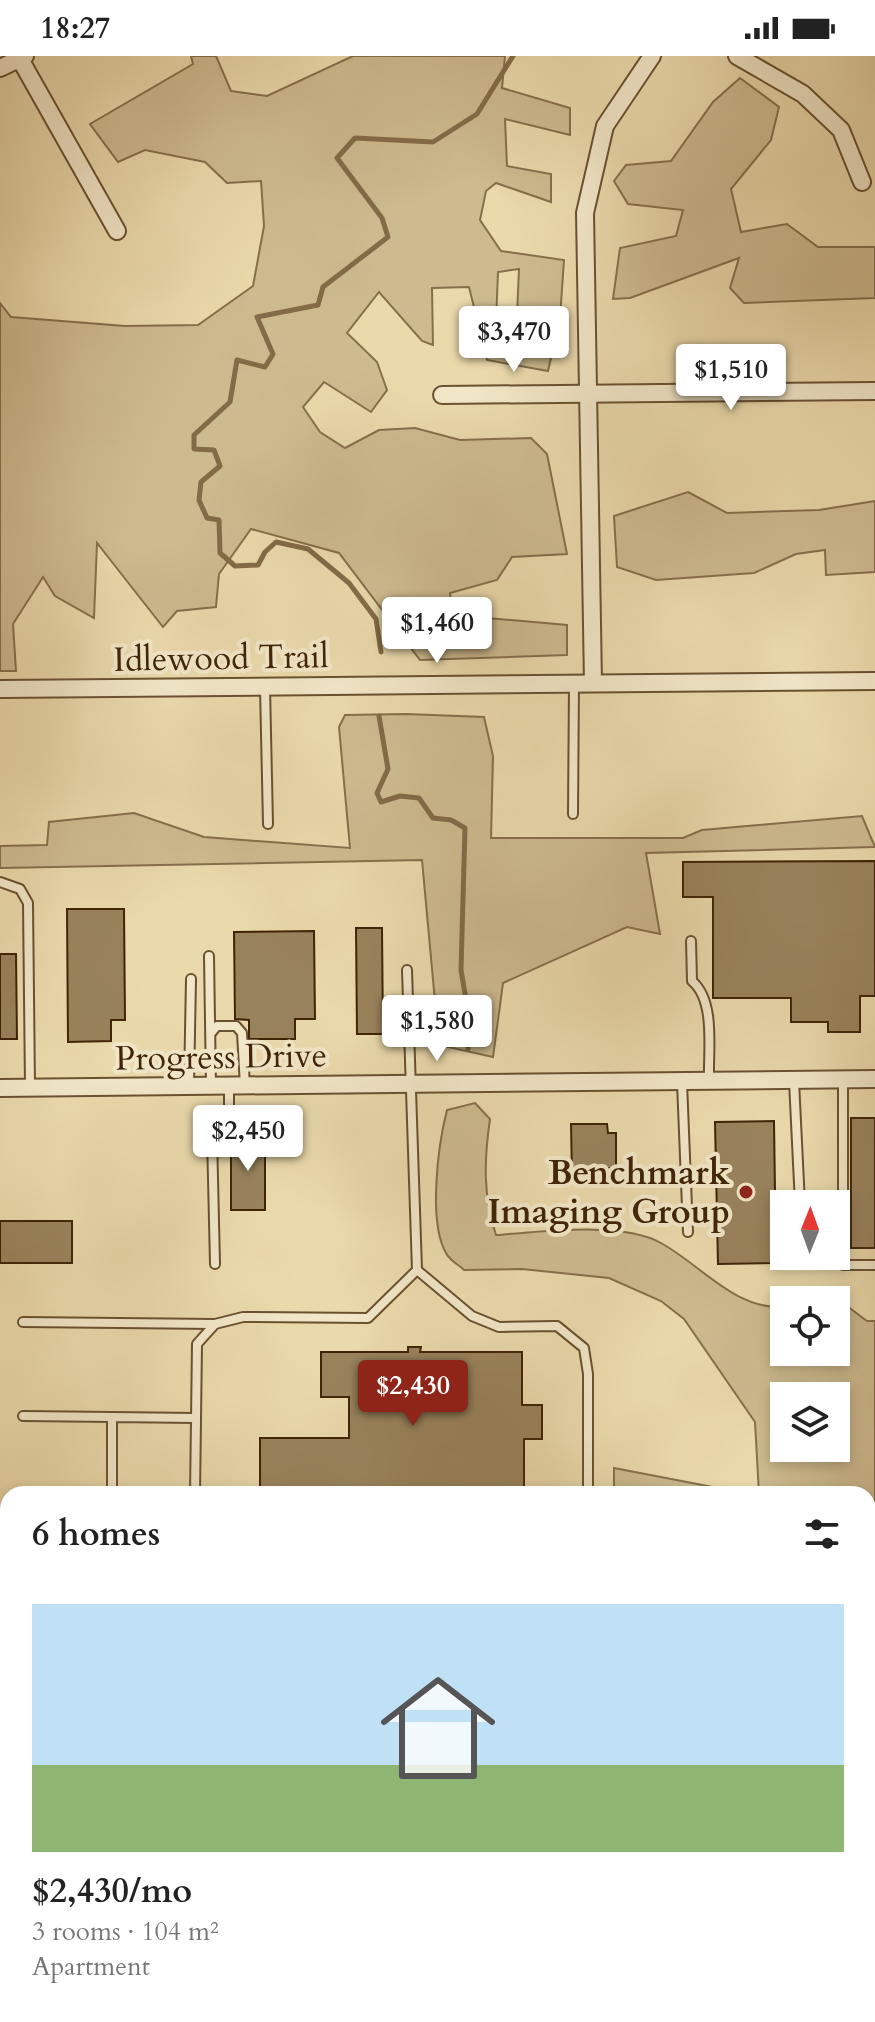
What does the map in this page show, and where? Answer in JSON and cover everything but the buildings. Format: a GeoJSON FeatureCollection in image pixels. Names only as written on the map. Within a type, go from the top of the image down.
{"type":"FeatureCollection","features":[{"type":"Feature","properties":{"kind":"street"},"geometry":{"type":"LineString","coordinates":[[593,683],[585,213],[605,126],[652,56]]}},
{"type":"Feature","properties":{"kind":"street"},"geometry":{"type":"LineString","coordinates":[[737,56],[803,94],[841,130],[862,182]]}},
{"type":"Feature","properties":{"kind":"street"},"geometry":{"type":"LineString","coordinates":[[0,68],[22,57],[117,231]]}},
{"type":"Feature","properties":{"kind":"street"},"geometry":{"type":"LineString","coordinates":[[442,395],[875,391]]}},
{"type":"Feature","properties":{"kind":"street","name":"Idlewood Trail"},"geometry":{"type":"LineString","coordinates":[[0,689],[875,681]]}},
{"type":"Feature","properties":{"kind":"street","name":"Progress Drive"},"geometry":{"type":"LineString","coordinates":[[0,1088],[875,1079]]}},
{"type":"Feature","properties":{"kind":"lane"},"geometry":{"type":"LineString","coordinates":[[573,814],[574,683]]}},
{"type":"Feature","properties":{"kind":"lane"},"geometry":{"type":"LineString","coordinates":[[265,687],[268,824]]}},
{"type":"Feature","properties":{"kind":"lane"},"geometry":{"type":"LineString","coordinates":[[0,882],[20,889],[28,903],[30,1087]]}},
{"type":"Feature","properties":{"kind":"lane"},"geometry":{"type":"LineString","coordinates":[[691,941],[692,981],[702,990],[706,1006],[709,1081]]}},
{"type":"Feature","properties":{"kind":"lane"},"geometry":{"type":"LineString","coordinates":[[209,956],[211,1086]]}},
{"type":"Feature","properties":{"kind":"lane"},"geometry":{"type":"LineString","coordinates":[[23,1322],[215,1324],[243,1317],[368,1318],[417,1270],[407,970]]}},
{"type":"Feature","properties":{"kind":"lane"},"geometry":{"type":"LineString","coordinates":[[189,1086],[191,979]]}},
{"type":"Feature","properties":{"kind":"lane"},"geometry":{"type":"LineString","coordinates":[[211,1033],[217,1026],[236,1026],[242,1033],[237,1086],[229,1123],[212,1136],[215,1264]]}},
{"type":"Feature","properties":{"kind":"lane"},"geometry":{"type":"LineString","coordinates":[[843,1079],[843,1265],[875,1265]]}},
{"type":"Feature","properties":{"kind":"lane"},"geometry":{"type":"LineString","coordinates":[[794,1080],[799,1190]]}},
{"type":"Feature","properties":{"kind":"lane"},"geometry":{"type":"LineString","coordinates":[[682,1081],[688,1232]]}},
{"type":"Feature","properties":{"kind":"lane"},"geometry":{"type":"LineString","coordinates":[[417,1270],[472,1316],[499,1327],[557,1326],[584,1348],[588,1374],[588,1486]]}},
{"type":"Feature","properties":{"kind":"lane"},"geometry":{"type":"LineString","coordinates":[[195,1486],[197,1344],[215,1324]]}},
{"type":"Feature","properties":{"kind":"lane"},"geometry":{"type":"LineString","coordinates":[[23,1416],[195,1418]]}},
{"type":"Feature","properties":{"kind":"lane"},"geometry":{"type":"LineString","coordinates":[[112,1417],[112,1486]]}},
{"type":"Feature","properties":{"kind":"shaded area"},"geometry":{"type":"Polygon","coordinates":[[[191,56],[216,56],[231,91],[267,96],[353,56],[505,56],[502,88],[570,108],[570,135],[505,119],[507,166],[551,174],[551,202],[496,183],[486,191],[480,220],[501,251],[564,260],[560,318],[517,315],[519,269],[498,272],[496,323],[506,348],[553,349],[548,371],[487,360],[469,287],[432,288],[433,345],[422,341],[379,292],[347,333],[377,362],[387,390],[371,412],[324,382],[303,407],[320,432],[345,448],[379,430],[415,428],[460,440],[531,438],[547,454],[567,554],[512,557],[497,580],[450,593],[452,615],[567,625],[567,655],[420,660],[339,553],[251,529],[219,574],[216,607],[177,611],[163,627],[97,543],[94,618],[55,596],[43,577],[13,624],[16,671],[0,671],[0,303],[11,317],[125,326],[198,325],[253,286],[264,226],[261,181],[227,183],[205,162],[145,150],[118,162],[90,124],[193,64],[191,56]]]}},
{"type":"Feature","properties":{"kind":"shaded area"},"geometry":{"type":"Polygon","coordinates":[[[740,78],[779,107],[771,140],[731,189],[741,232],[787,224],[818,247],[875,247],[875,298],[744,303],[730,288],[739,258],[630,298],[613,299],[620,248],[676,236],[683,210],[628,204],[614,181],[626,165],[671,161],[713,102],[740,78]]]}},
{"type":"Feature","properties":{"kind":"shaded area"},"geometry":{"type":"Polygon","coordinates":[[[688,492],[727,513],[819,510],[875,501],[875,572],[826,575],[825,550],[796,554],[754,573],[656,580],[617,567],[614,516],[688,492]]]}},
{"type":"Feature","properties":{"kind":"shaded area"},"geometry":{"type":"Polygon","coordinates":[[[345,715],[484,717],[493,756],[491,838],[683,838],[702,830],[862,816],[875,847],[646,853],[660,934],[627,927],[503,983],[493,1057],[439,1045],[422,860],[0,868],[0,846],[47,845],[49,822],[134,813],[204,837],[350,848],[339,727],[345,715]]]}},
{"type":"Feature","properties":{"kind":"shaded area"},"geometry":{"type":"Polygon","coordinates":[[[475,1103],[490,1119],[486,1178],[496,1235],[604,1230],[645,1236],[661,1243],[734,1294],[770,1306],[770,1366],[850,1366],[850,1308],[867,1321],[875,1321],[875,1486],[759,1486],[755,1422],[684,1319],[661,1301],[609,1278],[522,1269],[464,1270],[446,1253],[441,1239],[436,1203],[438,1162],[447,1110],[475,1103]]]}},
{"type":"Feature","properties":{"kind":"shaded area"},"geometry":{"type":"Polygon","coordinates":[[[614,1468],[707,1486],[614,1486],[614,1468]]]}},
{"type":"Feature","properties":{"kind":"waterway"},"geometry":{"type":"LineString","coordinates":[[381,652],[376,619],[349,583],[308,549],[276,542],[265,552],[258,565],[235,566],[220,553],[219,520],[207,518],[199,500],[201,482],[220,466],[214,450],[194,449],[194,435],[230,402],[237,360],[265,367],[273,354],[257,317],[318,305],[323,287],[388,237],[382,218],[337,158],[355,138],[433,142],[477,114],[513,56]]}},
{"type":"Feature","properties":{"kind":"waterway"},"geometry":{"type":"LineString","coordinates":[[379,716],[388,769],[377,793],[381,802],[400,796],[419,798],[433,818],[451,820],[465,828],[461,970],[469,1017],[468,1049]]}},
{"type":"Feature","properties":{"kind":"place","name":"Benchmark Imaging Group"},"geometry":{"type":"Point","coordinates":[746,1192]}}]}
